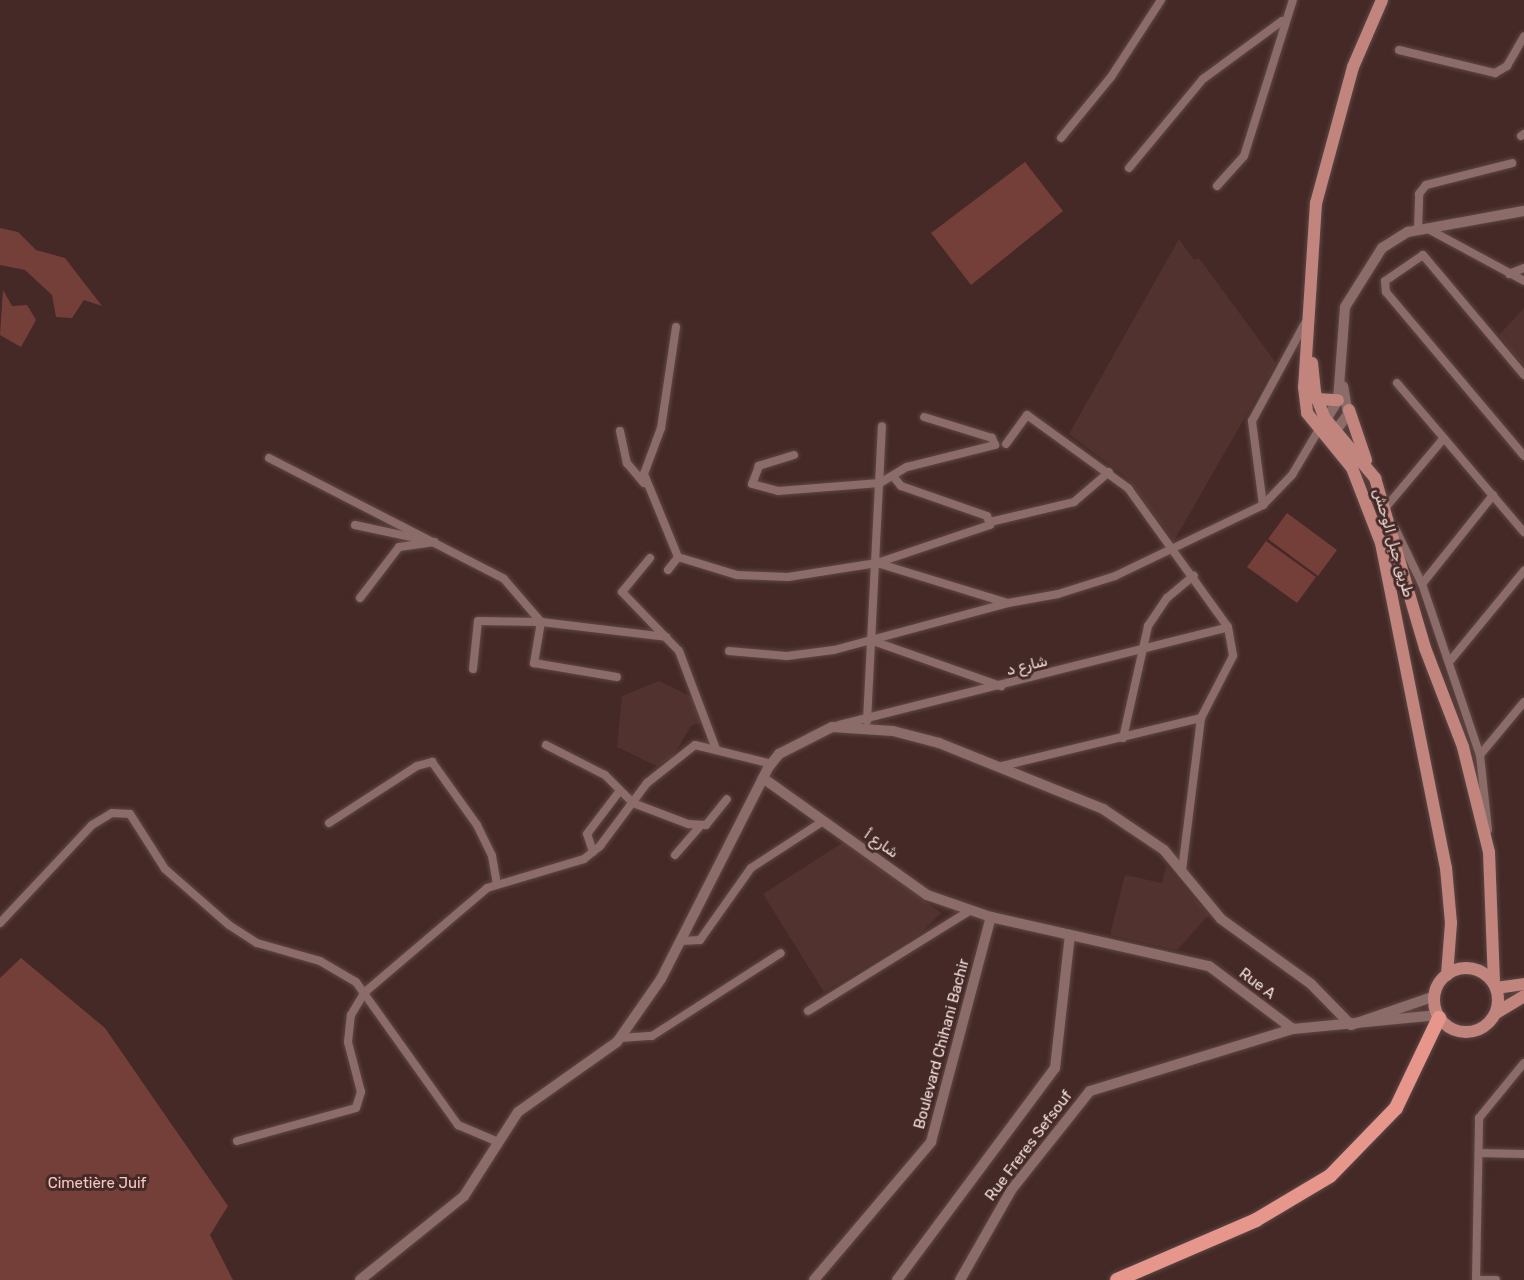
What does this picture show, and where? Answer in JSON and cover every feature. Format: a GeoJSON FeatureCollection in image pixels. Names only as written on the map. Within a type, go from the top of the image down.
{"type":"FeatureCollection","features":[{"type":"Feature","properties":{"kind":"highway"},"geometry":{"type":"LineString","coordinates":[[1117,1280],[1256,1220],[1330,1176],[1396,1107],[1438,1016]]}},
{"type":"Feature","properties":{"kind":"main road","name":"طريق جبل الوحش"},"geometry":{"type":"LineString","coordinates":[[1383,0],[1353,67],[1316,203],[1310,332],[1304,387],[1306,413],[1322,426],[1327,441],[1364,490],[1398,617],[1446,867],[1451,923],[1447,975]]}},
{"type":"Feature","properties":{"kind":"main road"},"geometry":{"type":"LineString","coordinates":[[1322,426],[1338,400],[1341,380],[1342,322],[1350,295],[1382,248],[1422,228],[1524,211]]}},
{"type":"Feature","properties":{"kind":"main road"},"geometry":{"type":"LineString","coordinates":[[1310,332],[1316,399],[1322,426]]}},
{"type":"Feature","properties":{"kind":"main road"},"geometry":{"type":"LineString","coordinates":[[1341,380],[1367,464],[1391,521]]}},
{"type":"Feature","properties":{"kind":"main road"},"geometry":{"type":"LineString","coordinates":[[1316,399],[1338,400]]}},
{"type":"Feature","properties":{"kind":"main road"},"geometry":{"type":"LineString","coordinates":[[1327,441],[1337,431],[1349,410]]}},
{"type":"Feature","properties":{"kind":"main road"},"geometry":{"type":"LineString","coordinates":[[1322,426],[1337,431],[1367,464]]}},
{"type":"Feature","properties":{"kind":"main road","name":"طريق جبل الوحش"},"geometry":{"type":"LineString","coordinates":[[1391,521],[1425,648],[1463,747],[1489,852],[1495,986]]}},
{"type":"Feature","properties":{"kind":"main road"},"geometry":{"type":"LineString","coordinates":[[360,1280],[464,1196],[518,1112],[588,1067],[620,1038],[681,941],[772,764],[779,754],[832,727],[867,723],[939,743],[1068,793],[1128,825],[1164,850],[1221,919],[1311,984],[1351,1025]]}},
{"type":"Feature","properties":{"kind":"main road","name":"شارع أ"},"geometry":{"type":"LineString","coordinates":[[763,778],[927,896],[969,911],[1070,935]]}},
{"type":"Feature","properties":{"kind":"main road","name":"Boulevard Chihani Bachir"},"geometry":{"type":"LineString","coordinates":[[814,1280],[931,1142],[991,917]]}},
{"type":"Feature","properties":{"kind":"main road"},"geometry":{"type":"LineString","coordinates":[[897,1280],[1055,1068],[1070,935]]}},
{"type":"Feature","properties":{"kind":"main road","name":"Rue A"},"geometry":{"type":"LineString","coordinates":[[1070,935],[1209,966],[1293,1029]]}},
{"type":"Feature","properties":{"kind":"main road"},"geometry":{"type":"LineString","coordinates":[[1524,984],[1495,986],[1473,969],[1447,975],[1435,996],[1438,1016],[1456,1030],[1470,1032],[1524,996]]}},
{"type":"Feature","properties":{"kind":"main road"},"geometry":{"type":"LineString","coordinates":[[1495,986],[1496,1013]]}},
{"type":"Feature","properties":{"kind":"main road"},"geometry":{"type":"LineString","coordinates":[[1351,1025],[1363,1016],[1435,996]]}},
{"type":"Feature","properties":{"kind":"main road"},"geometry":{"type":"LineString","coordinates":[[1293,1029],[1438,1016]]}},
{"type":"Feature","properties":{"kind":"main road","name":"Rue Freres Sefsouf"},"geometry":{"type":"LineString","coordinates":[[960,1280],[1012,1189],[1090,1091],[1293,1029]]}},
{"type":"Feature","properties":{"kind":"street"},"geometry":{"type":"LineString","coordinates":[[1060,138],[1111,77],[1161,0]]}},
{"type":"Feature","properties":{"kind":"street"},"geometry":{"type":"LineString","coordinates":[[1217,186],[1244,156],[1282,21],[1293,0]]}},
{"type":"Feature","properties":{"kind":"street"},"geometry":{"type":"LineString","coordinates":[[1129,168],[1203,79],[1282,21]]}},
{"type":"Feature","properties":{"kind":"street"},"geometry":{"type":"LineString","coordinates":[[1399,50],[1495,73],[1507,66],[1524,36]]}},
{"type":"Feature","properties":{"kind":"street"},"geometry":{"type":"LineString","coordinates":[[1512,163],[1426,185],[1419,194],[1422,228],[1524,281]]}},
{"type":"Feature","properties":{"kind":"street"},"geometry":{"type":"LineString","coordinates":[[1524,375],[1423,255],[1385,282],[1386,292],[1524,456]]}},
{"type":"Feature","properties":{"kind":"street"},"geometry":{"type":"LineString","coordinates":[[1509,274],[1524,268]]}},
{"type":"Feature","properties":{"kind":"street"},"geometry":{"type":"LineString","coordinates":[[1263,505],[1252,422],[1310,314]]}},
{"type":"Feature","properties":{"kind":"street"},"geometry":{"type":"LineString","coordinates":[[645,485],[646,466],[661,428],[676,327]]}},
{"type":"Feature","properties":{"kind":"street"},"geometry":{"type":"LineString","coordinates":[[1397,383],[1524,532]]}},
{"type":"Feature","properties":{"kind":"street"},"geometry":{"type":"LineString","coordinates":[[1006,444],[1027,415],[1109,472],[1137,497],[1194,575],[1228,627],[1233,643],[1229,669],[1201,718],[1182,871]]}},
{"type":"Feature","properties":{"kind":"street"},"geometry":{"type":"LineString","coordinates":[[794,455],[759,465],[752,484],[778,491],[880,483],[893,476],[995,445],[992,438],[924,417]]}},
{"type":"Feature","properties":{"kind":"street"},"geometry":{"type":"LineString","coordinates":[[867,723],[870,640],[877,563],[882,426]]}},
{"type":"Feature","properties":{"kind":"street"},"geometry":{"type":"LineString","coordinates":[[729,651],[787,656],[870,640],[1115,576],[1263,505],[1292,475],[1322,426]]}},
{"type":"Feature","properties":{"kind":"street"},"geometry":{"type":"LineString","coordinates":[[620,431],[627,463],[645,485],[678,557],[711,570],[764,577],[877,563],[983,530],[990,522],[1074,502],[1109,472]]}},
{"type":"Feature","properties":{"kind":"street"},"geometry":{"type":"LineString","coordinates":[[1386,507],[1444,438]]}},
{"type":"Feature","properties":{"kind":"street"},"geometry":{"type":"LineString","coordinates":[[269,458],[504,579],[541,622]]}},
{"type":"Feature","properties":{"kind":"street"},"geometry":{"type":"LineString","coordinates":[[893,476],[901,486],[987,516],[990,522]]}},
{"type":"Feature","properties":{"kind":"street"},"geometry":{"type":"LineString","coordinates":[[1422,584],[1493,495]]}},
{"type":"Feature","properties":{"kind":"street","name":"طريق جبل الوحش"},"geometry":{"type":"LineString","coordinates":[[1391,521],[1422,584],[1480,755],[1489,852]]}},
{"type":"Feature","properties":{"kind":"street"},"geometry":{"type":"LineString","coordinates":[[355,525],[436,542]]}},
{"type":"Feature","properties":{"kind":"street"},"geometry":{"type":"LineString","coordinates":[[360,598],[399,547],[436,542]]}},
{"type":"Feature","properties":{"kind":"street"},"geometry":{"type":"LineString","coordinates":[[668,570],[678,557]]}},
{"type":"Feature","properties":{"kind":"street"},"geometry":{"type":"LineString","coordinates":[[650,558],[622,592],[679,651],[716,749]]}},
{"type":"Feature","properties":{"kind":"street"},"geometry":{"type":"LineString","coordinates":[[877,563],[1008,603]]}},
{"type":"Feature","properties":{"kind":"street"},"geometry":{"type":"LineString","coordinates":[[1450,661],[1524,571]]}},
{"type":"Feature","properties":{"kind":"street"},"geometry":{"type":"LineString","coordinates":[[1123,738],[1148,626],[1167,598],[1194,575]]}},
{"type":"Feature","properties":{"kind":"street"},"geometry":{"type":"LineString","coordinates":[[473,669],[478,621],[541,622],[666,637]]}},
{"type":"Feature","properties":{"kind":"street"},"geometry":{"type":"LineString","coordinates":[[541,622],[534,663],[616,677]]}},
{"type":"Feature","properties":{"kind":"street","name":"شارع د"},"geometry":{"type":"LineString","coordinates":[[867,723],[1228,627]]}},
{"type":"Feature","properties":{"kind":"street"},"geometry":{"type":"LineString","coordinates":[[870,640],[1001,686]]}},
{"type":"Feature","properties":{"kind":"street"},"geometry":{"type":"LineString","coordinates":[[1480,755],[1524,702]]}},
{"type":"Feature","properties":{"kind":"street"},"geometry":{"type":"LineString","coordinates":[[1002,766],[1201,718]]}},
{"type":"Feature","properties":{"kind":"street"},"geometry":{"type":"LineString","coordinates":[[237,1141],[356,1108],[361,1092],[347,1028],[365,992],[497,883],[561,870],[593,852],[633,803],[646,783],[689,748],[701,744],[772,764]]}},
{"type":"Feature","properties":{"kind":"street"},"geometry":{"type":"LineString","coordinates":[[546,745],[605,775],[618,793],[633,803],[699,827]]}},
{"type":"Feature","properties":{"kind":"street"},"geometry":{"type":"LineString","coordinates":[[329,823],[417,766],[432,762],[477,825],[492,856],[497,883]]}},
{"type":"Feature","properties":{"kind":"street"},"geometry":{"type":"LineString","coordinates":[[593,852],[587,834],[618,793]]}},
{"type":"Feature","properties":{"kind":"street"},"geometry":{"type":"LineString","coordinates":[[675,855],[699,827],[713,820],[727,799]]}},
{"type":"Feature","properties":{"kind":"street"},"geometry":{"type":"LineString","coordinates":[[0,923],[92,825],[112,813],[130,814],[165,869],[229,925],[275,950],[321,961],[365,992],[458,1125],[498,1142]]}},
{"type":"Feature","properties":{"kind":"street"},"geometry":{"type":"LineString","coordinates":[[681,941],[700,940],[751,868],[823,821]]}},
{"type":"Feature","properties":{"kind":"street"},"geometry":{"type":"LineString","coordinates":[[808,1011],[969,911]]}},
{"type":"Feature","properties":{"kind":"street"},"geometry":{"type":"LineString","coordinates":[[620,1038],[652,1036],[781,953]]}},
{"type":"Feature","properties":{"kind":"street"},"geometry":{"type":"LineString","coordinates":[[1496,1280],[1476,1280],[1479,1118],[1524,1063]]}},
{"type":"Feature","properties":{"kind":"street"},"geometry":{"type":"LineString","coordinates":[[1479,1153],[1524,1154]]}},
{"type":"Feature","properties":{"kind":"shaded area"},"geometry":{"type":"Polygon","coordinates":[[[1179,239],[1194,260],[1199,258],[1276,363],[1174,541],[1126,477],[1069,434],[1179,239]]]}},
{"type":"Feature","properties":{"kind":"shaded area"},"geometry":{"type":"Polygon","coordinates":[[[1524,308],[1524,367],[1499,335],[1524,308]]]}},
{"type":"Feature","properties":{"kind":"shaded area"},"geometry":{"type":"Polygon","coordinates":[[[659,681],[692,697],[701,723],[691,726],[672,758],[657,766],[617,747],[622,696],[659,681]]]}},
{"type":"Feature","properties":{"kind":"shaded area"},"geometry":{"type":"Polygon","coordinates":[[[845,841],[941,913],[921,933],[824,992],[763,894],[845,841]]]}},
{"type":"Feature","properties":{"kind":"shaded area"},"geometry":{"type":"Polygon","coordinates":[[[1166,866],[1209,915],[1177,950],[1110,935],[1125,875],[1162,883],[1166,866]]]}},
{"type":"Feature","properties":{"kind":"green space"},"geometry":{"type":"Polygon","coordinates":[[[1025,162],[1063,211],[971,285],[931,233],[1025,162]]]}},
{"type":"Feature","properties":{"kind":"green space"},"geometry":{"type":"Polygon","coordinates":[[[0,228],[18,232],[36,250],[65,258],[102,306],[84,300],[72,318],[56,317],[52,295],[25,270],[0,265],[0,228]]]}},
{"type":"Feature","properties":{"kind":"green space"},"geometry":{"type":"Polygon","coordinates":[[[3,290],[12,306],[27,305],[36,320],[21,347],[0,335],[3,290]]]}},
{"type":"Feature","properties":{"kind":"green space"},"geometry":{"type":"Polygon","coordinates":[[[1287,513],[1337,550],[1318,576],[1268,539],[1287,513]]]}},
{"type":"Feature","properties":{"kind":"green space"},"geometry":{"type":"Polygon","coordinates":[[[1266,541],[1316,577],[1297,603],[1247,567],[1266,541]]]}},
{"type":"Feature","properties":{"kind":"green space","name":"Cimetière Juif"},"geometry":{"type":"Polygon","coordinates":[[[21,958],[105,1028],[228,1206],[210,1235],[233,1280],[0,1280],[0,978],[21,958]]]}}]}
